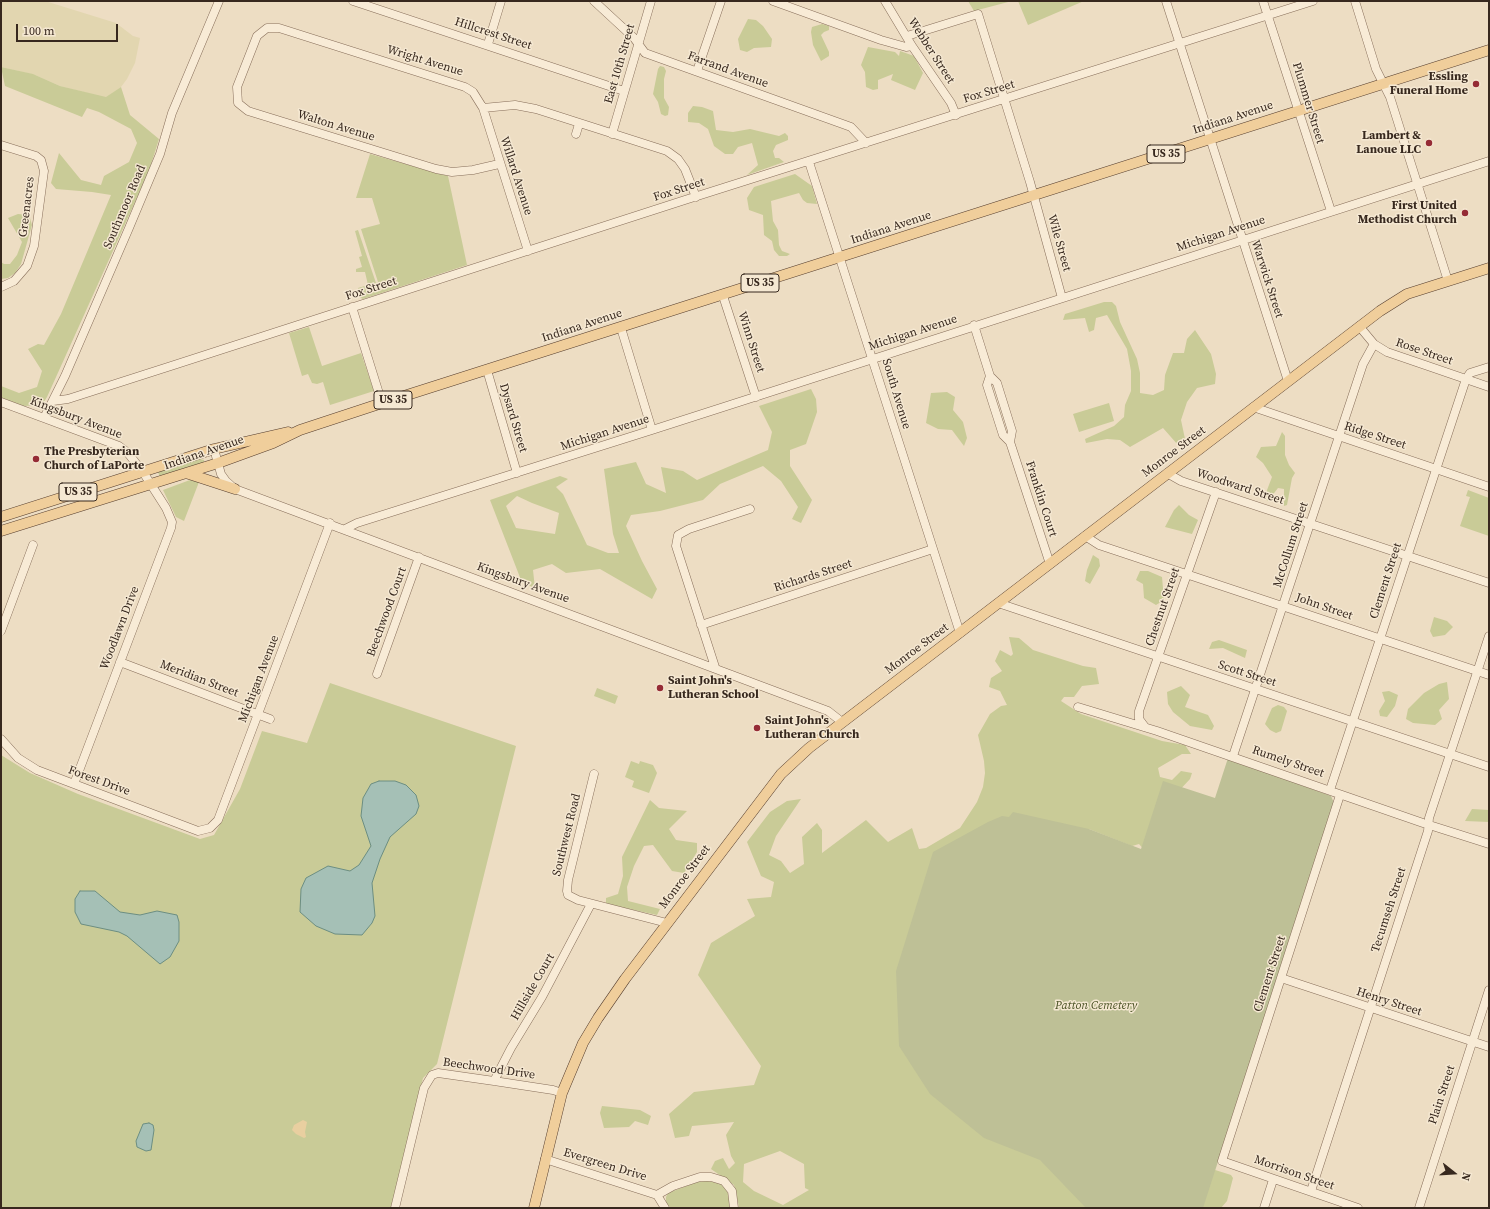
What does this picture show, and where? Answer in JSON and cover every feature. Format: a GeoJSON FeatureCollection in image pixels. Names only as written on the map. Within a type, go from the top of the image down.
{"type":"FeatureCollection","features":[{"type":"Feature","properties":{"kind":"main road","name":"Indiana Avenue"},"geometry":{"type":"LineString","coordinates":[[1,532],[186,474],[273,443],[300,430],[382,403],[723,296],[1489,50]]}},
{"type":"Feature","properties":{"kind":"main road","name":"Monroe Street"},"geometry":{"type":"LineString","coordinates":[[534,1208],[562,1093],[571,1068],[598,1018],[667,923],[780,774],[798,756],[1359,326],[1401,297],[1489,268]]}},
{"type":"Feature","properties":{"kind":"main road","name":"Indiana Avenue"},"geometry":{"type":"LineString","coordinates":[[1,517],[214,449],[300,430]]}},
{"type":"Feature","properties":{"kind":"main road"},"geometry":{"type":"LineString","coordinates":[[186,474],[236,489]]}},
{"type":"Feature","properties":{"kind":"street","name":"Southmoor Road"},"geometry":{"type":"LineString","coordinates":[[44,418],[53,401],[157,160],[172,114],[219,1]]}},
{"type":"Feature","properties":{"kind":"street","name":"Hillcrest Street"},"geometry":{"type":"LineString","coordinates":[[353,1],[488,44],[624,91]]}},
{"type":"Feature","properties":{"kind":"street"},"geometry":{"type":"LineString","coordinates":[[488,44],[502,1]]}},
{"type":"Feature","properties":{"kind":"street","name":"Farrand Avenue"},"geometry":{"type":"LineString","coordinates":[[594,1],[638,43],[645,53],[851,127],[866,143]]}},
{"type":"Feature","properties":{"kind":"street","name":"East 10th Street"},"geometry":{"type":"LineString","coordinates":[[612,134],[650,1]]}},
{"type":"Feature","properties":{"kind":"street"},"geometry":{"type":"LineString","coordinates":[[697,71],[721,1]]}},
{"type":"Feature","properties":{"kind":"street"},"geometry":{"type":"LineString","coordinates":[[773,1],[881,40],[906,47],[912,46]]}},
{"type":"Feature","properties":{"kind":"street","name":"Webber Street"},"geometry":{"type":"LineString","coordinates":[[885,1],[912,46],[951,103],[956,115]]}},
{"type":"Feature","properties":{"kind":"street","name":"Warwick Street"},"geometry":{"type":"LineString","coordinates":[[1166,1],[1288,381]]}},
{"type":"Feature","properties":{"kind":"street","name":"Plummer Street"},"geometry":{"type":"LineString","coordinates":[[1263,1],[1331,211]]}},
{"type":"Feature","properties":{"kind":"street","name":"Fox Street"},"geometry":{"type":"LineString","coordinates":[[53,401],[68,399],[167,368],[352,307],[1314,1]]}},
{"type":"Feature","properties":{"kind":"street"},"geometry":{"type":"LineString","coordinates":[[1355,1],[1376,69],[1385,84],[1448,281]]}},
{"type":"Feature","properties":{"kind":"street"},"geometry":{"type":"LineString","coordinates":[[907,36],[978,14],[1034,196]]}},
{"type":"Feature","properties":{"kind":"street","name":"Wright Avenue"},"geometry":{"type":"LineString","coordinates":[[257,36],[267,28],[279,28],[445,80],[465,87],[473,92],[483,108]]}},
{"type":"Feature","properties":{"kind":"street","name":"Walton Avenue"},"geometry":{"type":"LineString","coordinates":[[257,36],[237,87],[238,103],[248,111],[436,169],[452,172],[473,170],[499,164]]}},
{"type":"Feature","properties":{"kind":"street"},"geometry":{"type":"LineString","coordinates":[[483,108],[515,105],[536,109],[673,154],[685,169],[696,197]]}},
{"type":"Feature","properties":{"kind":"street","name":"Willard Avenue"},"geometry":{"type":"LineString","coordinates":[[483,108],[499,164],[528,251]]}},
{"type":"Feature","properties":{"kind":"street"},"geometry":{"type":"LineString","coordinates":[[576,134],[580,124]]}},
{"type":"Feature","properties":{"kind":"street","name":"Greenacres"},"geometry":{"type":"LineString","coordinates":[[1,145],[22,150],[36,156],[41,160],[44,171],[34,246],[27,266],[14,281],[1,287]]}},
{"type":"Feature","properties":{"kind":"street","name":"Michigan Avenue"},"geometry":{"type":"LineString","coordinates":[[345,529],[357,523],[756,397],[1489,161]]}},
{"type":"Feature","properties":{"kind":"street","name":"South Avenue"},"geometry":{"type":"LineString","coordinates":[[809,162],[960,633]]}},
{"type":"Feature","properties":{"kind":"street","name":"Wile Street"},"geometry":{"type":"LineString","coordinates":[[1034,196],[1062,298]]}},
{"type":"Feature","properties":{"kind":"street","name":"Winn Street"},"geometry":{"type":"LineString","coordinates":[[723,296],[756,397]]}},
{"type":"Feature","properties":{"kind":"street"},"geometry":{"type":"LineString","coordinates":[[352,307],[382,403]]}},
{"type":"Feature","properties":{"kind":"street","name":"Franklin Court"},"geometry":{"type":"LineString","coordinates":[[974,326],[990,376],[987,385],[1003,435],[1010,442],[1050,564]]}},
{"type":"Feature","properties":{"kind":"street","name":"Rose Street"},"geometry":{"type":"LineString","coordinates":[[1359,326],[1374,344],[1394,355],[1489,387]]}},
{"type":"Feature","properties":{"kind":"street"},"geometry":{"type":"LineString","coordinates":[[621,328],[652,430]]}},
{"type":"Feature","properties":{"kind":"street","name":"McCollum Street"},"geometry":{"type":"LineString","coordinates":[[1233,756],[1364,364],[1374,344]]}},
{"type":"Feature","properties":{"kind":"street"},"geometry":{"type":"LineString","coordinates":[[1466,379],[1470,373],[1489,367]]}},
{"type":"Feature","properties":{"kind":"street","name":"Dysard Street"},"geometry":{"type":"LineString","coordinates":[[486,370],[517,473]]}},
{"type":"Feature","properties":{"kind":"street","name":"Clement Street"},"geometry":{"type":"LineString","coordinates":[[1330,790],[1466,379]]}},
{"type":"Feature","properties":{"kind":"street","name":"Kingsbury Avenue"},"geometry":{"type":"LineString","coordinates":[[1,402],[119,446],[133,458],[151,484]]}},
{"type":"Feature","properties":{"kind":"street","name":"Ridge Street"},"geometry":{"type":"LineString","coordinates":[[1253,407],[1489,487]]}},
{"type":"Feature","properties":{"kind":"street","name":"Kingsbury Avenue"},"geometry":{"type":"LineString","coordinates":[[214,449],[221,474],[226,481],[236,489],[828,711],[842,722]]}},
{"type":"Feature","properties":{"kind":"street","name":"Woodward Street"},"geometry":{"type":"LineString","coordinates":[[1167,473],[1181,481],[1489,583]]}},
{"type":"Feature","properties":{"kind":"street","name":"Woodlawn Drive"},"geometry":{"type":"LineString","coordinates":[[74,784],[171,528],[170,515],[151,484]]}},
{"type":"Feature","properties":{"kind":"street","name":"Chestnut Street"},"geometry":{"type":"LineString","coordinates":[[1146,727],[1139,720],[1139,711],[1216,492]]}},
{"type":"Feature","properties":{"kind":"street"},"geometry":{"type":"LineString","coordinates":[[715,668],[676,546],[678,535],[689,529],[750,509]]}},
{"type":"Feature","properties":{"kind":"street","name":"Michigan Avenue"},"geometry":{"type":"LineString","coordinates":[[198,831],[210,828],[218,820],[330,523]]}},
{"type":"Feature","properties":{"kind":"street","name":"John Street"},"geometry":{"type":"LineString","coordinates":[[1085,536],[1099,545],[1187,575],[1284,605],[1489,675]]}},
{"type":"Feature","properties":{"kind":"street"},"geometry":{"type":"LineString","coordinates":[[1,631],[33,545]]}},
{"type":"Feature","properties":{"kind":"street","name":"Richards Street"},"geometry":{"type":"LineString","coordinates":[[701,625],[933,549]]}},
{"type":"Feature","properties":{"kind":"street","name":"Beechwood Court"},"geometry":{"type":"LineString","coordinates":[[377,674],[419,558]]}},
{"type":"Feature","properties":{"kind":"street","name":"Scott Street"},"geometry":{"type":"LineString","coordinates":[[998,604],[1489,767]]}},
{"type":"Feature","properties":{"kind":"street","name":"Tecumseh Street"},"geometry":{"type":"LineString","coordinates":[[1310,1191],[1489,636]]}},
{"type":"Feature","properties":{"kind":"street","name":"Meridian Street"},"geometry":{"type":"LineString","coordinates":[[120,662],[270,718]]}},
{"type":"Feature","properties":{"kind":"street","name":"Rumely Street"},"geometry":{"type":"LineString","coordinates":[[1078,708],[1146,727],[1233,756],[1330,790],[1340,795],[1489,844]]}},
{"type":"Feature","properties":{"kind":"street","name":"Forest Drive"},"geometry":{"type":"LineString","coordinates":[[1,739],[13,753],[28,765],[198,831]]}},
{"type":"Feature","properties":{"kind":"street","name":"Southwest Road"},"geometry":{"type":"LineString","coordinates":[[594,774],[567,891],[570,897],[591,904],[667,923]]}},
{"type":"Feature","properties":{"kind":"street","name":"Clement Street"},"geometry":{"type":"LineString","coordinates":[[1222,1161],[1340,795]]}},
{"type":"Feature","properties":{"kind":"street","name":"Hillside Court"},"geometry":{"type":"LineString","coordinates":[[494,1081],[511,1048],[542,997],[591,904]]}},
{"type":"Feature","properties":{"kind":"street","name":"Henry Street"},"geometry":{"type":"LineString","coordinates":[[1282,978],[1489,1047]]}},
{"type":"Feature","properties":{"kind":"street","name":"Plain Street"},"geometry":{"type":"LineString","coordinates":[[1419,1208],[1489,990]]}},
{"type":"Feature","properties":{"kind":"street","name":"Beechwood Drive"},"geometry":{"type":"LineString","coordinates":[[395,1208],[424,1088],[427,1080],[432,1075],[438,1073],[553,1090],[562,1093]]}},
{"type":"Feature","properties":{"kind":"street","name":"Evergreen Drive"},"geometry":{"type":"LineString","coordinates":[[545,1159],[657,1195],[665,1208]]}},
{"type":"Feature","properties":{"kind":"street","name":"Morrison Street"},"geometry":{"type":"LineString","coordinates":[[1222,1161],[1358,1208]]}},
{"type":"Feature","properties":{"kind":"street","name":"Evergreen Drive"},"geometry":{"type":"LineString","coordinates":[[657,1195],[673,1186],[700,1177],[711,1177],[724,1181],[732,1191],[734,1208]]}},
{"type":"Feature","properties":{"kind":"street"},"geometry":{"type":"LineString","coordinates":[[1264,1208],[1274,1180]]}},
{"type":"Feature","properties":{"kind":"shaded area"},"geometry":{"type":"Polygon","coordinates":[[[1,1],[45,1],[116,23],[133,36],[140,38],[135,63],[127,79],[121,87],[106,98],[60,86],[35,75],[1,67],[1,1]]]}},
{"type":"Feature","properties":{"kind":"shaded area"},"geometry":{"type":"Polygon","coordinates":[[[379,781],[395,781],[406,785],[416,795],[419,806],[416,814],[390,837],[380,859],[372,883],[375,916],[372,923],[362,935],[335,934],[316,926],[300,912],[301,889],[306,878],[328,866],[350,871],[359,865],[371,846],[361,816],[363,798],[371,784],[379,781]]]}},
{"type":"Feature","properties":{"kind":"shaded area"},"geometry":{"type":"Polygon","coordinates":[[[80,891],[95,891],[120,912],[140,915],[157,911],[177,915],[179,922],[179,941],[170,957],[160,964],[127,936],[119,932],[81,924],[75,912],[75,899],[80,891]]]}},
{"type":"Feature","properties":{"kind":"shaded area"},"geometry":{"type":"Polygon","coordinates":[[[149,1123],[153,1125],[154,1130],[151,1150],[146,1151],[137,1147],[136,1141],[143,1124],[149,1123]]]}},
{"type":"Feature","properties":{"kind":"green space"},"geometry":{"type":"Polygon","coordinates":[[[968,1],[1012,1],[974,11],[968,1]]]}},
{"type":"Feature","properties":{"kind":"green space"},"geometry":{"type":"Polygon","coordinates":[[[1018,1],[1084,1],[1028,25],[1018,1]]]}},
{"type":"Feature","properties":{"kind":"green space"},"geometry":{"type":"Polygon","coordinates":[[[748,19],[756,20],[763,26],[772,39],[771,47],[754,48],[747,52],[740,50],[738,39],[748,19]]]}},
{"type":"Feature","properties":{"kind":"green space"},"geometry":{"type":"Polygon","coordinates":[[[822,24],[829,26],[829,30],[821,35],[829,52],[829,56],[821,61],[813,45],[811,32],[812,27],[822,24]]]}},
{"type":"Feature","properties":{"kind":"green space"},"geometry":{"type":"Polygon","coordinates":[[[868,47],[895,52],[899,56],[900,51],[914,56],[923,73],[915,90],[891,80],[893,74],[878,80],[878,89],[873,90],[866,87],[865,72],[861,65],[868,47]]]}},
{"type":"Feature","properties":{"kind":"green space"},"geometry":{"type":"Polygon","coordinates":[[[660,66],[664,67],[666,71],[664,79],[664,98],[669,107],[668,115],[665,116],[661,114],[658,102],[653,94],[658,69],[660,66]]]}},
{"type":"Feature","properties":{"kind":"green space"},"geometry":{"type":"Polygon","coordinates":[[[1,67],[33,74],[60,86],[106,97],[121,87],[130,115],[159,139],[149,171],[47,397],[42,405],[23,406],[1,398],[1,386],[19,393],[37,387],[42,371],[28,349],[38,344],[44,345],[61,314],[111,195],[56,189],[51,183],[59,153],[81,180],[101,185],[104,176],[129,162],[137,143],[131,129],[99,112],[87,108],[82,117],[5,86],[1,67]]]}},
{"type":"Feature","properties":{"kind":"green space"},"geometry":{"type":"Polygon","coordinates":[[[693,106],[702,107],[713,111],[716,130],[733,132],[750,129],[779,136],[785,133],[788,136],[788,140],[776,145],[773,151],[775,158],[779,158],[784,162],[747,175],[758,165],[752,143],[738,147],[733,154],[725,154],[714,146],[708,129],[699,123],[688,122],[688,113],[693,106]]]}},
{"type":"Feature","properties":{"kind":"green space"},"geometry":{"type":"Polygon","coordinates":[[[370,154],[448,176],[467,265],[363,299],[359,297],[358,288],[368,285],[365,272],[356,272],[356,269],[362,267],[359,257],[362,256],[355,231],[358,230],[376,283],[378,282],[361,229],[380,224],[372,198],[356,198],[370,154]]]}},
{"type":"Feature","properties":{"kind":"green space"},"geometry":{"type":"Polygon","coordinates":[[[795,174],[812,186],[817,204],[807,203],[803,200],[799,193],[771,201],[773,221],[778,230],[779,245],[782,251],[790,254],[787,256],[779,256],[774,250],[772,241],[764,235],[763,215],[749,210],[747,198],[754,187],[795,174]]]}},
{"type":"Feature","properties":{"kind":"green space"},"geometry":{"type":"Polygon","coordinates":[[[18,214],[29,215],[32,225],[21,264],[15,273],[8,278],[1,279],[1,262],[4,264],[10,264],[17,255],[22,242],[8,218],[18,214]]]}},
{"type":"Feature","properties":{"kind":"green space"},"geometry":{"type":"Polygon","coordinates":[[[1104,302],[1112,302],[1116,306],[1120,322],[1137,359],[1140,373],[1140,393],[1153,395],[1164,390],[1165,375],[1173,353],[1184,353],[1187,339],[1195,330],[1211,354],[1216,374],[1215,384],[1197,388],[1187,402],[1181,420],[1185,439],[1178,445],[1163,428],[1130,447],[1120,440],[1107,439],[1086,443],[1085,439],[1114,426],[1124,417],[1125,405],[1131,391],[1131,371],[1127,349],[1107,315],[1096,318],[1094,330],[1089,332],[1085,318],[1063,320],[1065,314],[1104,302]]]}},
{"type":"Feature","properties":{"kind":"green space"},"geometry":{"type":"Polygon","coordinates":[[[309,327],[322,366],[361,353],[374,391],[330,405],[323,382],[317,384],[312,383],[308,374],[302,376],[289,333],[309,327]]]}},
{"type":"Feature","properties":{"kind":"green space"},"geometry":{"type":"Polygon","coordinates":[[[811,389],[816,399],[817,412],[806,444],[790,450],[790,466],[812,500],[801,523],[792,519],[798,507],[781,481],[763,466],[720,484],[703,500],[660,511],[631,515],[626,526],[657,589],[652,599],[600,569],[566,573],[552,564],[533,570],[535,589],[521,580],[490,500],[560,476],[568,479],[556,487],[563,494],[587,545],[608,553],[619,553],[613,534],[604,469],[636,462],[646,484],[666,493],[661,467],[683,471],[697,480],[768,450],[772,432],[759,406],[811,389]],[[517,496],[506,506],[516,528],[555,534],[559,513],[517,496]]]}},
{"type":"Feature","properties":{"kind":"green space"},"geometry":{"type":"Polygon","coordinates":[[[947,392],[955,397],[953,410],[963,422],[967,438],[964,446],[952,430],[938,429],[926,423],[931,393],[947,392]]]}},
{"type":"Feature","properties":{"kind":"green space"},"geometry":{"type":"Polygon","coordinates":[[[1109,403],[1114,421],[1079,432],[1073,414],[1109,403]]]}},
{"type":"Feature","properties":{"kind":"green space"},"geometry":{"type":"Polygon","coordinates":[[[1282,432],[1285,436],[1285,455],[1289,465],[1295,473],[1292,478],[1287,505],[1284,506],[1284,489],[1278,488],[1268,501],[1264,498],[1272,477],[1263,463],[1256,457],[1261,447],[1276,446],[1282,432]]]}},
{"type":"Feature","properties":{"kind":"green space"},"geometry":{"type":"Polygon","coordinates":[[[200,459],[204,460],[204,463],[160,477],[158,472],[200,459]]]}},
{"type":"Feature","properties":{"kind":"green space"},"geometry":{"type":"Polygon","coordinates":[[[190,480],[199,482],[184,521],[176,517],[163,490],[190,480]]]}},
{"type":"Feature","properties":{"kind":"green space"},"geometry":{"type":"Polygon","coordinates":[[[1468,490],[1489,498],[1489,536],[1460,526],[1470,497],[1466,496],[1468,490]]]}},
{"type":"Feature","properties":{"kind":"green space"},"geometry":{"type":"Polygon","coordinates":[[[1179,505],[1189,515],[1198,520],[1192,534],[1165,527],[1174,510],[1179,505]]]}},
{"type":"Feature","properties":{"kind":"green space"},"geometry":{"type":"Polygon","coordinates":[[[1093,555],[1099,559],[1100,566],[1090,584],[1085,581],[1087,570],[1093,555]]]}},
{"type":"Feature","properties":{"kind":"green space"},"geometry":{"type":"Polygon","coordinates":[[[1140,571],[1148,571],[1162,577],[1164,600],[1156,605],[1144,598],[1143,584],[1136,580],[1140,571]]]}},
{"type":"Feature","properties":{"kind":"green space"},"geometry":{"type":"Polygon","coordinates":[[[1434,617],[1447,621],[1453,627],[1445,635],[1433,637],[1430,631],[1434,617]]]}},
{"type":"Feature","properties":{"kind":"green space"},"geometry":{"type":"Polygon","coordinates":[[[1009,637],[1019,638],[1033,650],[1083,666],[1096,668],[1099,684],[1082,686],[1074,697],[1064,697],[1061,701],[1081,714],[1162,741],[1185,745],[1191,754],[1182,754],[1158,768],[1160,777],[1172,780],[1181,771],[1192,773],[1190,779],[1176,794],[1147,853],[1139,844],[1132,846],[1089,829],[1108,1208],[739,1207],[734,1185],[711,1169],[715,1161],[723,1158],[729,1169],[735,1163],[731,1156],[726,1135],[734,1122],[692,1126],[689,1136],[675,1138],[669,1114],[694,1092],[754,1085],[761,1066],[698,975],[711,943],[755,916],[747,899],[771,897],[774,882],[761,876],[747,842],[770,812],[787,801],[801,799],[776,836],[769,855],[781,861],[790,873],[804,864],[802,837],[817,823],[822,830],[822,853],[866,820],[888,842],[912,828],[919,849],[926,848],[960,828],[977,802],[983,787],[985,773],[984,761],[978,735],[990,714],[1001,706],[1007,705],[1000,691],[989,687],[991,678],[1002,671],[995,661],[1000,650],[1011,656],[1013,654],[1009,637]],[[780,1151],[744,1164],[743,1182],[754,1191],[783,1205],[809,1190],[805,1188],[804,1164],[780,1151]]]}},
{"type":"Feature","properties":{"kind":"green space"},"geometry":{"type":"Polygon","coordinates":[[[1219,640],[1247,650],[1245,658],[1223,648],[1209,649],[1212,642],[1219,640]]]}},
{"type":"Feature","properties":{"kind":"green space"},"geometry":{"type":"Polygon","coordinates":[[[1447,682],[1449,699],[1439,710],[1442,719],[1435,725],[1413,723],[1406,719],[1408,709],[1424,693],[1439,684],[1447,682]]]}},
{"type":"Feature","properties":{"kind":"green space"},"geometry":{"type":"Polygon","coordinates":[[[330,683],[516,746],[437,1064],[423,1078],[391,1208],[1,1208],[1,755],[30,773],[78,794],[200,839],[214,835],[240,789],[262,731],[307,743],[330,683]]]}},
{"type":"Feature","properties":{"kind":"green space"},"geometry":{"type":"Polygon","coordinates":[[[1181,686],[1190,695],[1185,707],[1208,715],[1214,726],[1212,730],[1190,726],[1173,712],[1168,704],[1167,692],[1181,686]]]}},
{"type":"Feature","properties":{"kind":"green space"},"geometry":{"type":"Polygon","coordinates":[[[597,688],[618,696],[615,704],[594,696],[597,688]]]}},
{"type":"Feature","properties":{"kind":"green space"},"geometry":{"type":"Polygon","coordinates":[[[1389,691],[1398,695],[1395,706],[1387,717],[1380,716],[1379,711],[1385,701],[1382,692],[1389,691]]]}},
{"type":"Feature","properties":{"kind":"green space"},"geometry":{"type":"Polygon","coordinates":[[[1278,705],[1284,707],[1287,711],[1281,731],[1276,733],[1270,730],[1265,724],[1272,708],[1278,705]]]}},
{"type":"Feature","properties":{"kind":"green space","name":"Patton Cemetery"},"geometry":{"type":"Polygon","coordinates":[[[1228,758],[1331,796],[1334,803],[1203,1208],[1086,1208],[1040,1160],[984,1138],[930,1094],[899,1046],[896,971],[933,852],[988,822],[1002,816],[1009,817],[1013,812],[1089,829],[1141,849],[1163,781],[1215,798],[1228,758]]]}},
{"type":"Feature","properties":{"kind":"green space"},"geometry":{"type":"Polygon","coordinates":[[[631,761],[639,764],[640,761],[653,765],[657,773],[649,793],[632,787],[634,781],[625,777],[631,761]]]}},
{"type":"Feature","properties":{"kind":"green space"},"geometry":{"type":"Polygon","coordinates":[[[650,800],[659,808],[687,811],[669,829],[676,840],[697,843],[697,852],[684,873],[672,871],[653,845],[644,846],[634,866],[627,887],[628,901],[660,909],[657,915],[606,904],[606,898],[618,894],[623,876],[622,857],[650,800]]]}},
{"type":"Feature","properties":{"kind":"green space"},"geometry":{"type":"Polygon","coordinates":[[[1472,809],[1489,810],[1489,822],[1465,821],[1472,809]]]}},
{"type":"Feature","properties":{"kind":"green space"},"geometry":{"type":"Polygon","coordinates":[[[602,1106],[640,1110],[651,1116],[648,1125],[635,1121],[629,1127],[604,1128],[600,1113],[602,1106]]]}},
{"type":"Feature","properties":{"kind":"green space"},"geometry":{"type":"Polygon","coordinates":[[[1212,1169],[1231,1175],[1233,1178],[1227,1201],[1221,1208],[1198,1208],[1212,1169]]]}},
{"type":"Feature","properties":{"kind":"green space"},"geometry":{"type":"Polygon","coordinates":[[[707,1181],[720,1183],[727,1191],[731,1202],[730,1208],[671,1208],[666,1203],[668,1193],[697,1182],[707,1181]]]}},
{"type":"Feature","properties":{"kind":"sand"},"geometry":{"type":"Polygon","coordinates":[[[303,1120],[307,1122],[305,1132],[306,1137],[304,1138],[292,1130],[294,1125],[303,1120]]]}},
{"type":"Feature","properties":{"kind":"place","name":"Essling Funeral Home"},"geometry":{"type":"Point","coordinates":[1476,84]}},
{"type":"Feature","properties":{"kind":"place","name":"Lambert & Lanoue LLC"},"geometry":{"type":"Point","coordinates":[1429,143]}},
{"type":"Feature","properties":{"kind":"place","name":"First United Methodist Church"},"geometry":{"type":"Point","coordinates":[1465,213]}},
{"type":"Feature","properties":{"kind":"place","name":"The Presbyterian Church of LaPorte"},"geometry":{"type":"Point","coordinates":[36,459]}},
{"type":"Feature","properties":{"kind":"place","name":"Saint John's Lutheran School"},"geometry":{"type":"Point","coordinates":[660,688]}},
{"type":"Feature","properties":{"kind":"place","name":"Saint John's Lutheran Church"},"geometry":{"type":"Point","coordinates":[757,728]}}]}
